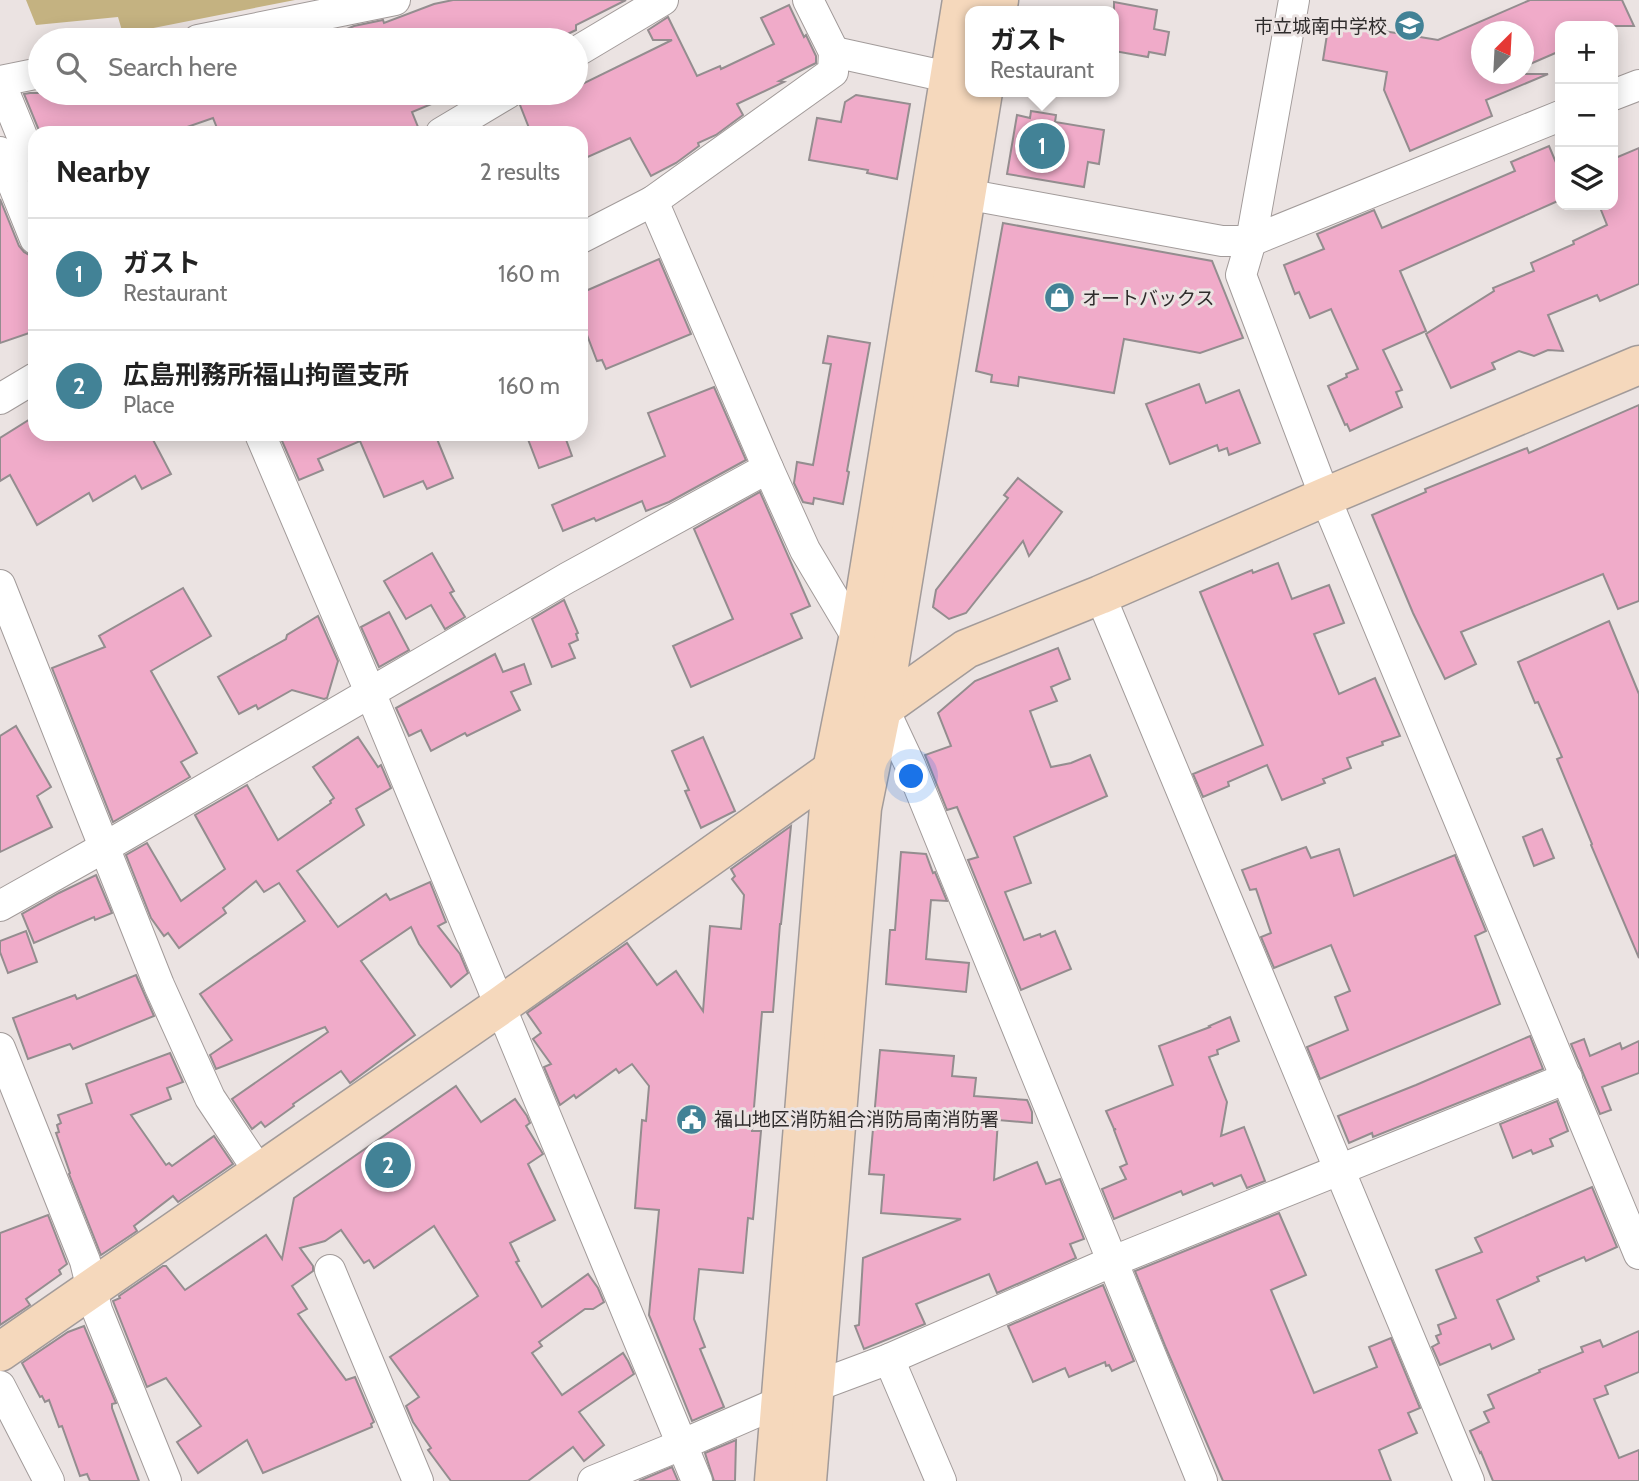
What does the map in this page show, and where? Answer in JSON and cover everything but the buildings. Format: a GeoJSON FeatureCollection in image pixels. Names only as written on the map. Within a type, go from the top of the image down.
{"type":"FeatureCollection","features":[{"type":"Feature","properties":{"kind":"street"},"geometry":{"type":"LineString","coordinates":[[257,28],[395,0]]}},
{"type":"Feature","properties":{"kind":"street"},"geometry":{"type":"LineString","coordinates":[[588,45],[663,0]]}},
{"type":"Feature","properties":{"kind":"street"},"geometry":{"type":"LineString","coordinates":[[588,234],[653,201],[833,72],[834,52],[808,0]]}},
{"type":"Feature","properties":{"kind":"street"},"geometry":{"type":"LineString","coordinates":[[774,1481],[832,770],[858,639],[962,0]]}},
{"type":"Feature","properties":{"kind":"street"},"geometry":{"type":"LineString","coordinates":[[1294,0],[1251,241],[1241,275],[1325,497],[1639,1254]]}},
{"type":"Feature","properties":{"kind":"street"},"geometry":{"type":"LineString","coordinates":[[834,52],[948,77]]}},
{"type":"Feature","properties":{"kind":"street"},"geometry":{"type":"LineString","coordinates":[[28,75],[0,81],[28,151]]}},
{"type":"Feature","properties":{"kind":"street"},"geometry":{"type":"LineString","coordinates":[[1618,93],[1639,85]]}},
{"type":"Feature","properties":{"kind":"street"},"geometry":{"type":"LineString","coordinates":[[807,1481],[862,808],[882,709],[982,97]]}},
{"type":"Feature","properties":{"kind":"street"},"geometry":{"type":"LineString","coordinates":[[453,126],[488,105]]}},
{"type":"Feature","properties":{"kind":"street"},"geometry":{"type":"LineString","coordinates":[[965,194],[1222,242],[1251,241],[1555,118]]}},
{"type":"Feature","properties":{"kind":"street"},"geometry":{"type":"LineString","coordinates":[[0,152],[28,219]]}},
{"type":"Feature","properties":{"kind":"street"},"geometry":{"type":"LineString","coordinates":[[653,201],[805,550],[858,639],[882,709],[910,765],[1202,1481]]}},
{"type":"Feature","properties":{"kind":"street"},"geometry":{"type":"LineString","coordinates":[[0,1352],[500,1006],[832,770],[882,709],[966,649],[1100,595],[1639,365]]}},
{"type":"Feature","properties":{"kind":"street"},"geometry":{"type":"LineString","coordinates":[[0,399],[28,381]]}},
{"type":"Feature","properties":{"kind":"street"},"geometry":{"type":"LineString","coordinates":[[263,441],[697,1481]]}},
{"type":"Feature","properties":{"kind":"street"},"geometry":{"type":"LineString","coordinates":[[0,905],[105,847],[566,578],[768,468]]}},
{"type":"Feature","properties":{"kind":"street"},"geometry":{"type":"LineString","coordinates":[[0,585],[159,985],[210,1098],[260,1173]]}},
{"type":"Feature","properties":{"kind":"street"},"geometry":{"type":"LineString","coordinates":[[1100,595],[1469,1481]]}},
{"type":"Feature","properties":{"kind":"street"},"geometry":{"type":"LineString","coordinates":[[0,1048],[85,1261],[97,1310],[166,1481]]}},
{"type":"Feature","properties":{"kind":"street"},"geometry":{"type":"LineString","coordinates":[[593,1481],[814,1387],[889,1359],[1111,1262],[1567,1078]]}},
{"type":"Feature","properties":{"kind":"street"},"geometry":{"type":"LineString","coordinates":[[330,1270],[418,1481]]}},
{"type":"Feature","properties":{"kind":"street"},"geometry":{"type":"LineString","coordinates":[[889,1359],[941,1481]]}},
{"type":"Feature","properties":{"kind":"street"},"geometry":{"type":"LineString","coordinates":[[0,1386],[49,1481]]}},
{"type":"Feature","properties":{"kind":"shaded area"},"geometry":{"type":"Polygon","coordinates":[[[26,0],[295,0],[153,28],[121,28],[118,17],[36,25],[26,0]]]}},
{"type":"Feature","properties":{"kind":"place","name":"市立城南中学校"},"geometry":{"type":"Point","coordinates":[1410,26]}},
{"type":"Feature","properties":{"kind":"place","name":"ガスト"},"geometry":{"type":"Point","coordinates":[1042,146]}},
{"type":"Feature","properties":{"kind":"place","name":"オートバックス"},"geometry":{"type":"Point","coordinates":[1059,298]}},
{"type":"Feature","properties":{"kind":"place","name":"福山地区消防組合消防局南消防署"},"geometry":{"type":"Point","coordinates":[691,1119]}},
{"type":"Feature","properties":{"kind":"place","name":"広島刑務所福山拘置支所"},"geometry":{"type":"Point","coordinates":[388,1165]}}]}
